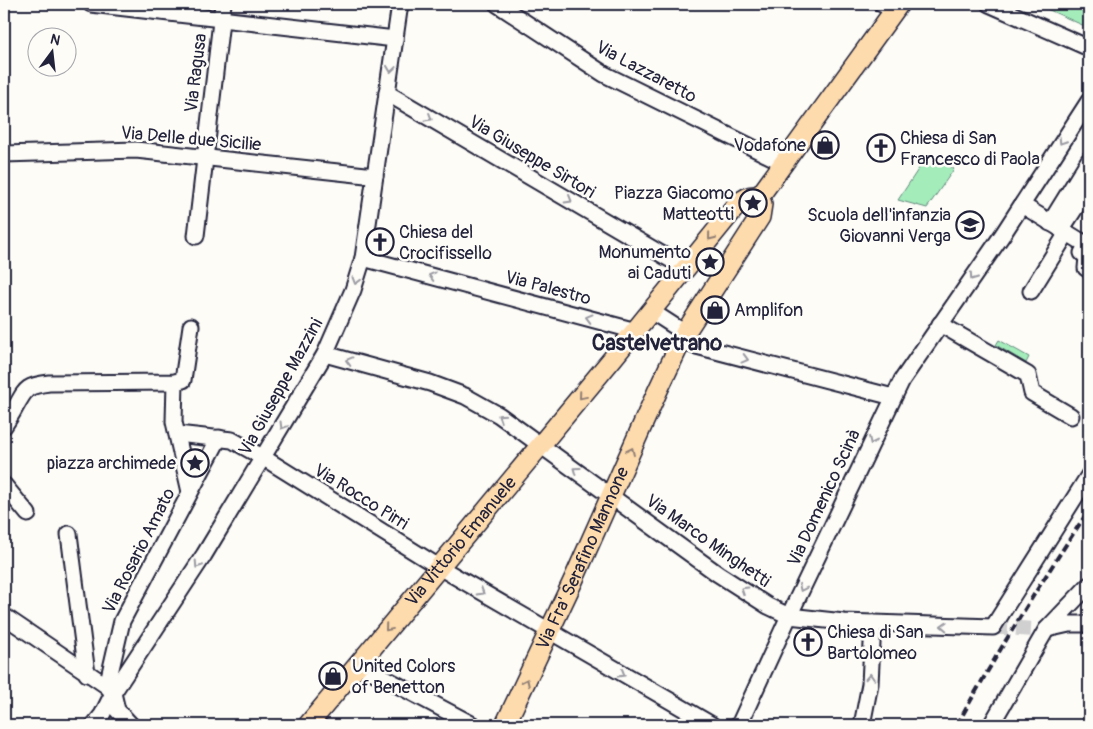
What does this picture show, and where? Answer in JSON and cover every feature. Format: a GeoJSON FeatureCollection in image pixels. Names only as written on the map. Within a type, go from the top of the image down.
{"type":"FeatureCollection","features":[{"type":"Feature","properties":{"kind":"main road"},"geometry":{"type":"LineString","coordinates":[[759,197],[784,164],[891,6]]}},
{"type":"Feature","properties":{"kind":"main road"},"geometry":{"type":"LineString","coordinates":[[636,331],[684,268],[743,199],[750,196],[759,197]]}},
{"type":"Feature","properties":{"kind":"main road"},"geometry":{"type":"LineString","coordinates":[[683,338],[760,216],[762,204],[759,197]]}},
{"type":"Feature","properties":{"kind":"main road","name":"Via Vittorio Emanuele"},"geometry":{"type":"LineString","coordinates":[[308,725],[636,331]]}},
{"type":"Feature","properties":{"kind":"main road","name":"Via Fra' Serafino Mannone"},"geometry":{"type":"LineString","coordinates":[[505,725],[550,632],[610,495],[683,338]]}},
{"type":"Feature","properties":{"kind":"street"},"geometry":{"type":"LineString","coordinates":[[91,4],[222,11],[395,39]]}},
{"type":"Feature","properties":{"kind":"street","name":"Via Giuseppe Mazzini"},"geometry":{"type":"LineString","coordinates":[[110,689],[200,562],[264,458],[325,354],[353,290],[363,258],[400,4]]}},
{"type":"Feature","properties":{"kind":"street","name":"Via Lazzaretto"},"geometry":{"type":"LineString","coordinates":[[497,4],[604,74],[784,164]]}},
{"type":"Feature","properties":{"kind":"street"},"geometry":{"type":"LineString","coordinates":[[989,4],[1089,48]]}},
{"type":"Feature","properties":{"kind":"street","name":"Via Ragusa"},"geometry":{"type":"LineString","coordinates":[[196,236],[222,11]]}},
{"type":"Feature","properties":{"kind":"street","name":"Via Giuseppe Sirtori"},"geometry":{"type":"LineString","coordinates":[[387,93],[684,268]]}},
{"type":"Feature","properties":{"kind":"street","name":"Via Domenico Scinà"},"geometry":{"type":"LineString","coordinates":[[739,725],[902,380],[1087,108]]}},
{"type":"Feature","properties":{"kind":"street","name":"Via Delle due Sicilie"},"geometry":{"type":"LineString","coordinates":[[4,154],[136,150],[375,176]]}},
{"type":"Feature","properties":{"kind":"street"},"geometry":{"type":"LineString","coordinates":[[1031,291],[1089,160]]}},
{"type":"Feature","properties":{"kind":"street"},"geometry":{"type":"LineString","coordinates":[[1060,229],[1089,187]]}},
{"type":"Feature","properties":{"kind":"street"},"geometry":{"type":"LineString","coordinates":[[1022,205],[1060,229],[1088,243],[1082,253],[1087,257],[1086,268],[1089,270]]}},
{"type":"Feature","properties":{"kind":"street","name":"Via Palestro"},"geometry":{"type":"LineString","coordinates":[[363,258],[636,331]]}},
{"type":"Feature","properties":{"kind":"street"},"geometry":{"type":"LineString","coordinates":[[651,312],[683,338],[893,397]]}},
{"type":"Feature","properties":{"kind":"street"},"geometry":{"type":"LineString","coordinates":[[940,324],[1028,375],[1032,393],[1071,416]]}},
{"type":"Feature","properties":{"kind":"street"},"geometry":{"type":"LineString","coordinates":[[4,426],[23,392],[36,385],[49,383],[175,382],[183,380],[191,326]]}},
{"type":"Feature","properties":{"kind":"street","name":"Via Marco Minghetti"},"geometry":{"type":"LineString","coordinates":[[325,354],[430,383],[464,396],[499,415],[718,574],[768,606],[789,616],[844,622],[993,627],[1089,475]]}},
{"type":"Feature","properties":{"kind":"street"},"geometry":{"type":"LineString","coordinates":[[175,382],[174,422],[190,492]]}},
{"type":"Feature","properties":{"kind":"street","name":"Via Rocco Pirri"},"geometry":{"type":"LineString","coordinates":[[177,434],[232,440],[439,567],[712,725]]}},
{"type":"Feature","properties":{"kind":"street","name":"Via Rosario Amato"},"geometry":{"type":"LineString","coordinates":[[110,689],[122,621],[219,438]]}},
{"type":"Feature","properties":{"kind":"street"},"geometry":{"type":"LineString","coordinates":[[4,485],[28,514]]}},
{"type":"Feature","properties":{"kind":"street"},"geometry":{"type":"LineString","coordinates":[[68,534],[87,674]]}},
{"type":"Feature","properties":{"kind":"street"},"geometry":{"type":"LineString","coordinates":[[991,725],[1046,630],[1089,585]]}},
{"type":"Feature","properties":{"kind":"street"},"geometry":{"type":"LineString","coordinates":[[4,616],[110,689],[117,710],[131,725]]}},
{"type":"Feature","properties":{"kind":"street"},"geometry":{"type":"LineString","coordinates":[[862,725],[870,684],[872,623]]}},
{"type":"Feature","properties":{"kind":"street"},"geometry":{"type":"LineString","coordinates":[[1046,630],[1069,624],[1089,624]]}},
{"type":"Feature","properties":{"kind":"street"},"geometry":{"type":"LineString","coordinates":[[358,664],[473,725]]}},
{"type":"Feature","properties":{"kind":"street"},"geometry":{"type":"LineString","coordinates":[[94,725],[102,715],[110,689]]}},
{"type":"Feature","properties":{"kind":"green space"},"geometry":{"type":"Polygon","coordinates":[[[1036,4],[1089,4],[1089,28],[1036,4]]]}},
{"type":"Feature","properties":{"kind":"green space"},"geometry":{"type":"Polygon","coordinates":[[[929,153],[954,169],[927,208],[898,200],[929,153]]]}},
{"type":"Feature","properties":{"kind":"green space"},"geometry":{"type":"Polygon","coordinates":[[[999,340],[1029,357],[1026,363],[996,345],[999,340]]]}},
{"type":"Feature","properties":{"kind":"tunnel"},"geometry":{"type":"LineString","coordinates":[[993,627],[1046,630]]}},
{"type":"Feature","properties":{"kind":"railway"},"geometry":{"type":"LineString","coordinates":[[957,725],[1021,616],[1089,510]]}},
{"type":"Feature","properties":{"kind":"place","name":"Vodafone"},"geometry":{"type":"Point","coordinates":[825,145]}},
{"type":"Feature","properties":{"kind":"place","name":"Chiesa di San Francesco di Paola"},"geometry":{"type":"Point","coordinates":[881,148]}},
{"type":"Feature","properties":{"kind":"place","name":"Piazza Giacomo Matteotti"},"geometry":{"type":"Point","coordinates":[753,203]}},
{"type":"Feature","properties":{"kind":"place","name":"Scuola dell'infanzia Giovanni Verga"},"geometry":{"type":"Point","coordinates":[970,225]}},
{"type":"Feature","properties":{"kind":"place","name":"Chiesa del Crocifissello"},"geometry":{"type":"Point","coordinates":[380,242]}},
{"type":"Feature","properties":{"kind":"place","name":"Monumento ai Caduti"},"geometry":{"type":"Point","coordinates":[710,262]}},
{"type":"Feature","properties":{"kind":"place","name":"Amplifon"},"geometry":{"type":"Point","coordinates":[715,310]}},
{"type":"Feature","properties":{"kind":"place","name":"piazza archimede"},"geometry":{"type":"Point","coordinates":[195,463]}},
{"type":"Feature","properties":{"kind":"place","name":"Chiesa di San Bartolomeo"},"geometry":{"type":"Point","coordinates":[808,642]}},
{"type":"Feature","properties":{"kind":"place","name":"United Colors of Benetton"},"geometry":{"type":"Point","coordinates":[333,676]}},
{"type":"Feature","properties":{"kind":"district","name":"Castelvetrano"},"geometry":{"type":"Point","coordinates":[657,343]}}]}
